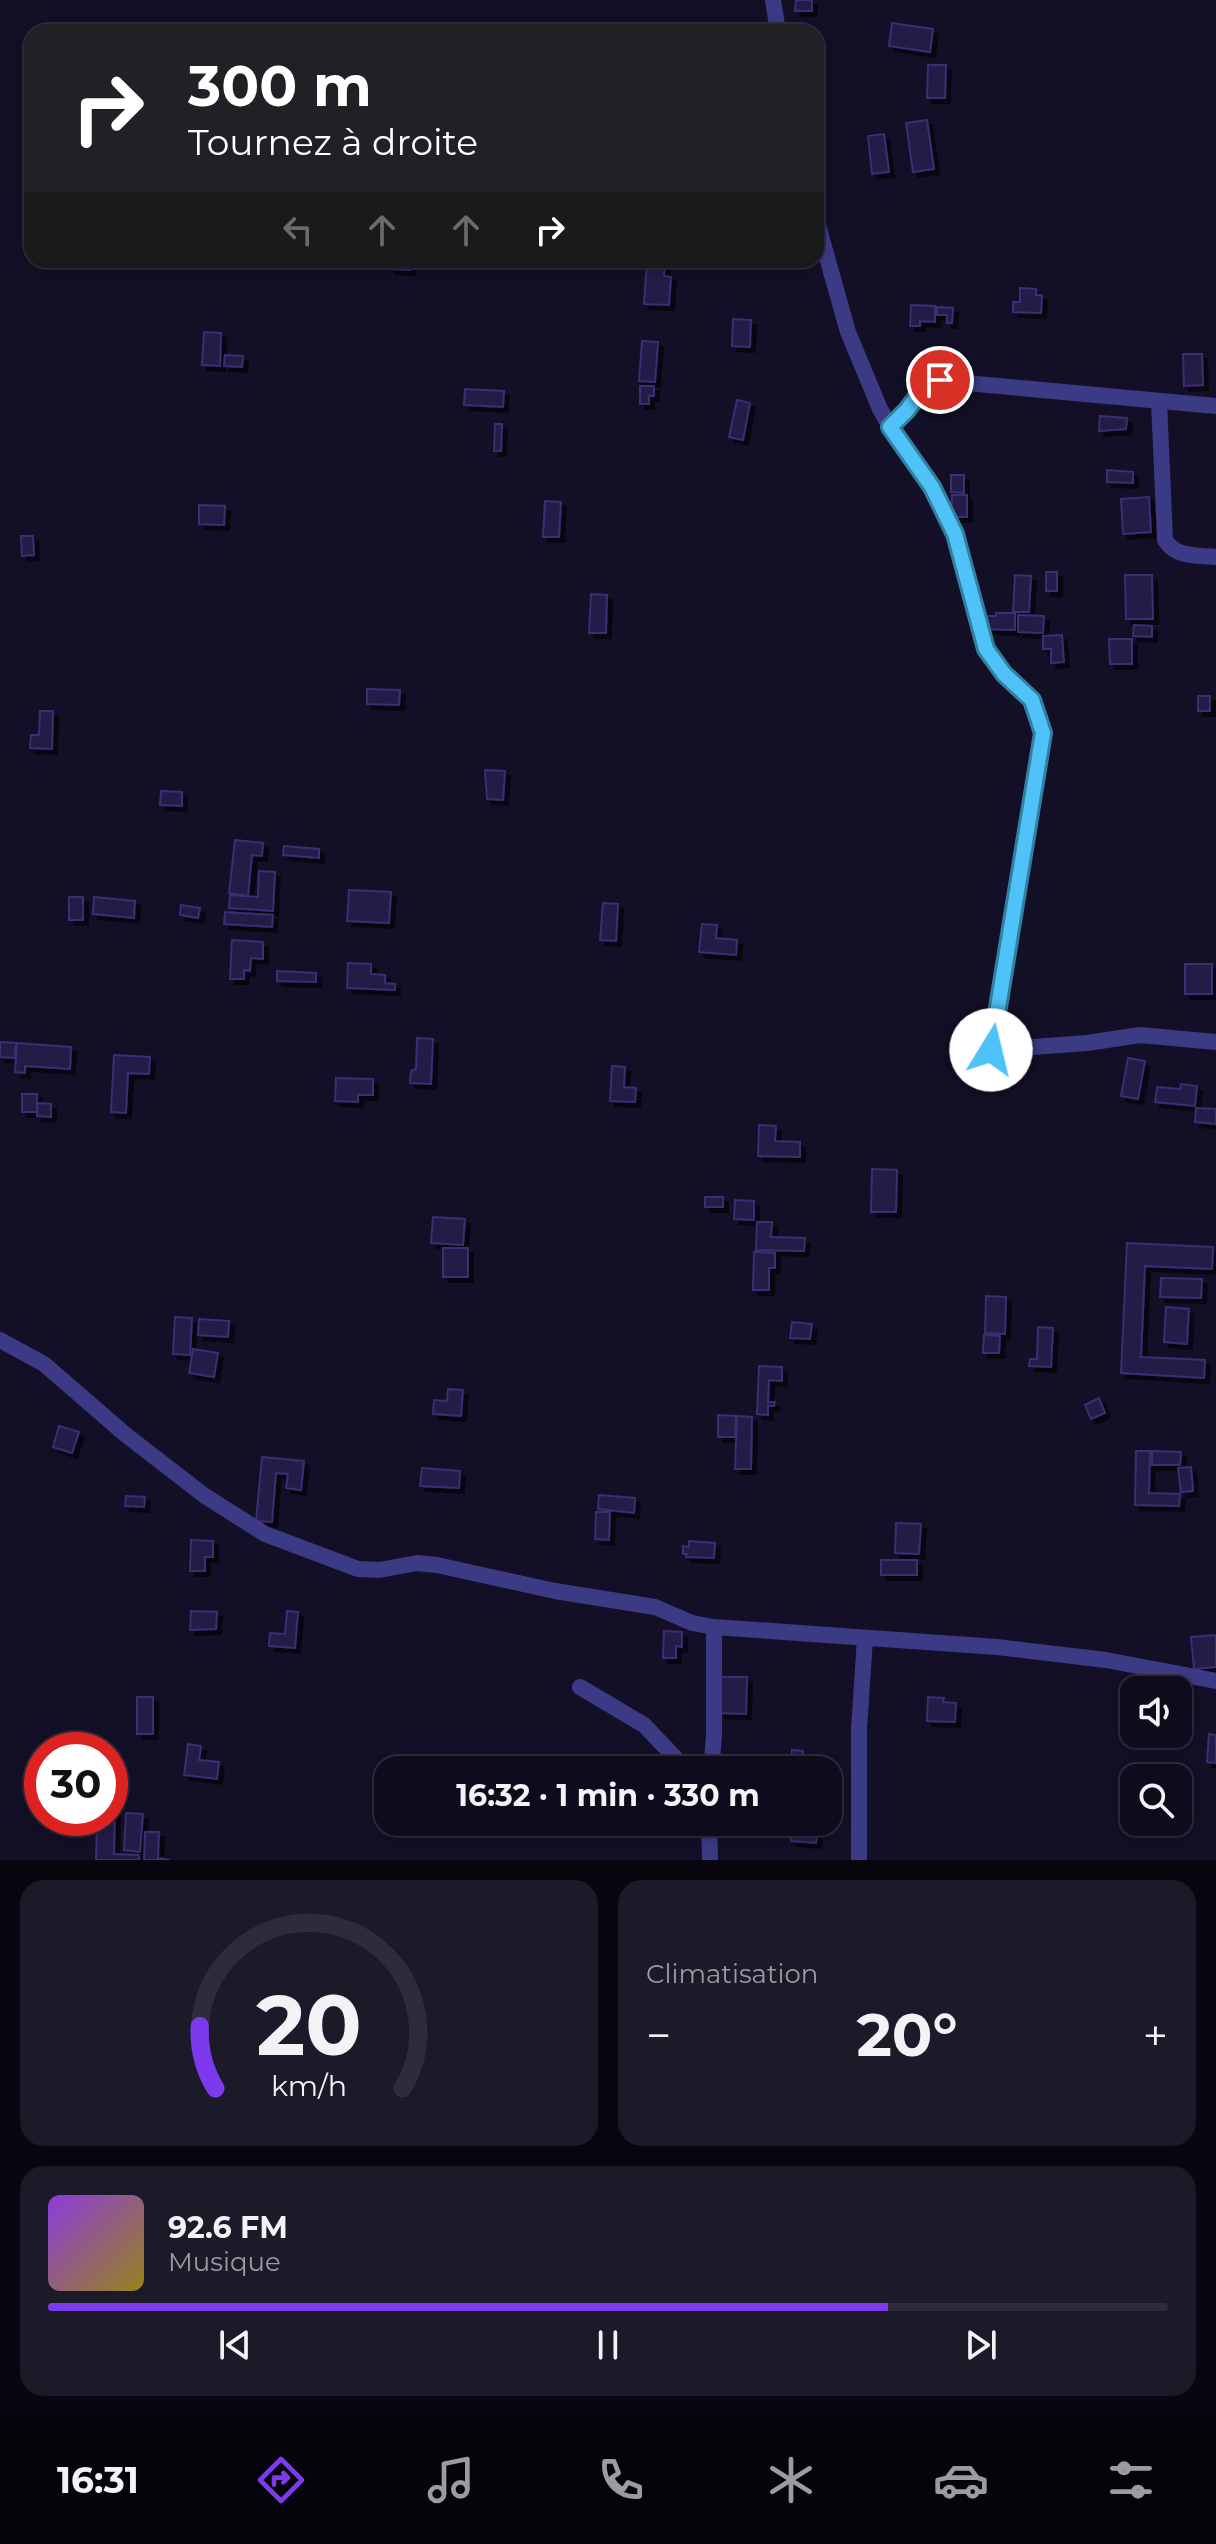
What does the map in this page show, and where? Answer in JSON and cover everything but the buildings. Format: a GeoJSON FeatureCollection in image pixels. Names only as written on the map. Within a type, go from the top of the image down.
{"type":"FeatureCollection","features":[{"type":"Feature","properties":{"kind":"street"},"geometry":{"type":"LineString","coordinates":[[773,0],[777,24]]}},
{"type":"Feature","properties":{"kind":"street"},"geometry":{"type":"LineString","coordinates":[[824,246],[848,332],[876,400],[890,427],[932,487],[955,534],[986,649],[1004,674],[1032,700],[1043,733],[991,1050],[1087,1043],[1140,1035],[1216,1042]]}},
{"type":"Feature","properties":{"kind":"street"},"geometry":{"type":"LineString","coordinates":[[890,427],[933,380],[1216,406]]}},
{"type":"Feature","properties":{"kind":"street"},"geometry":{"type":"LineString","coordinates":[[1159,401],[1165,540],[1171,550],[1216,557]]}},
{"type":"Feature","properties":{"kind":"street"},"geometry":{"type":"LineString","coordinates":[[0,1340],[44,1364],[126,1435],[205,1496],[265,1534],[358,1569],[379,1570],[417,1563],[437,1565],[555,1591],[655,1607],[692,1623],[714,1627],[997,1647],[1106,1660],[1216,1681]]}},
{"type":"Feature","properties":{"kind":"street"},"geometry":{"type":"LineString","coordinates":[[712,1756],[714,1627]]}},
{"type":"Feature","properties":{"kind":"street"},"geometry":{"type":"LineString","coordinates":[[859,1860],[859,1729],[865,1638]]}},
{"type":"Feature","properties":{"kind":"street"},"geometry":{"type":"LineString","coordinates":[[580,1687],[644,1725],[674,1756]]}},
{"type":"Feature","properties":{"kind":"street"},"geometry":{"type":"LineString","coordinates":[[709,1836],[710,1860]]}},
{"type":"Feature","properties":{"kind":"route"},"geometry":{"type":"LineString","coordinates":[[940,380],[928,382],[890,427],[932,487],[955,534],[986,649],[1004,674],[1032,700],[1043,733],[991,1050]]}}]}
